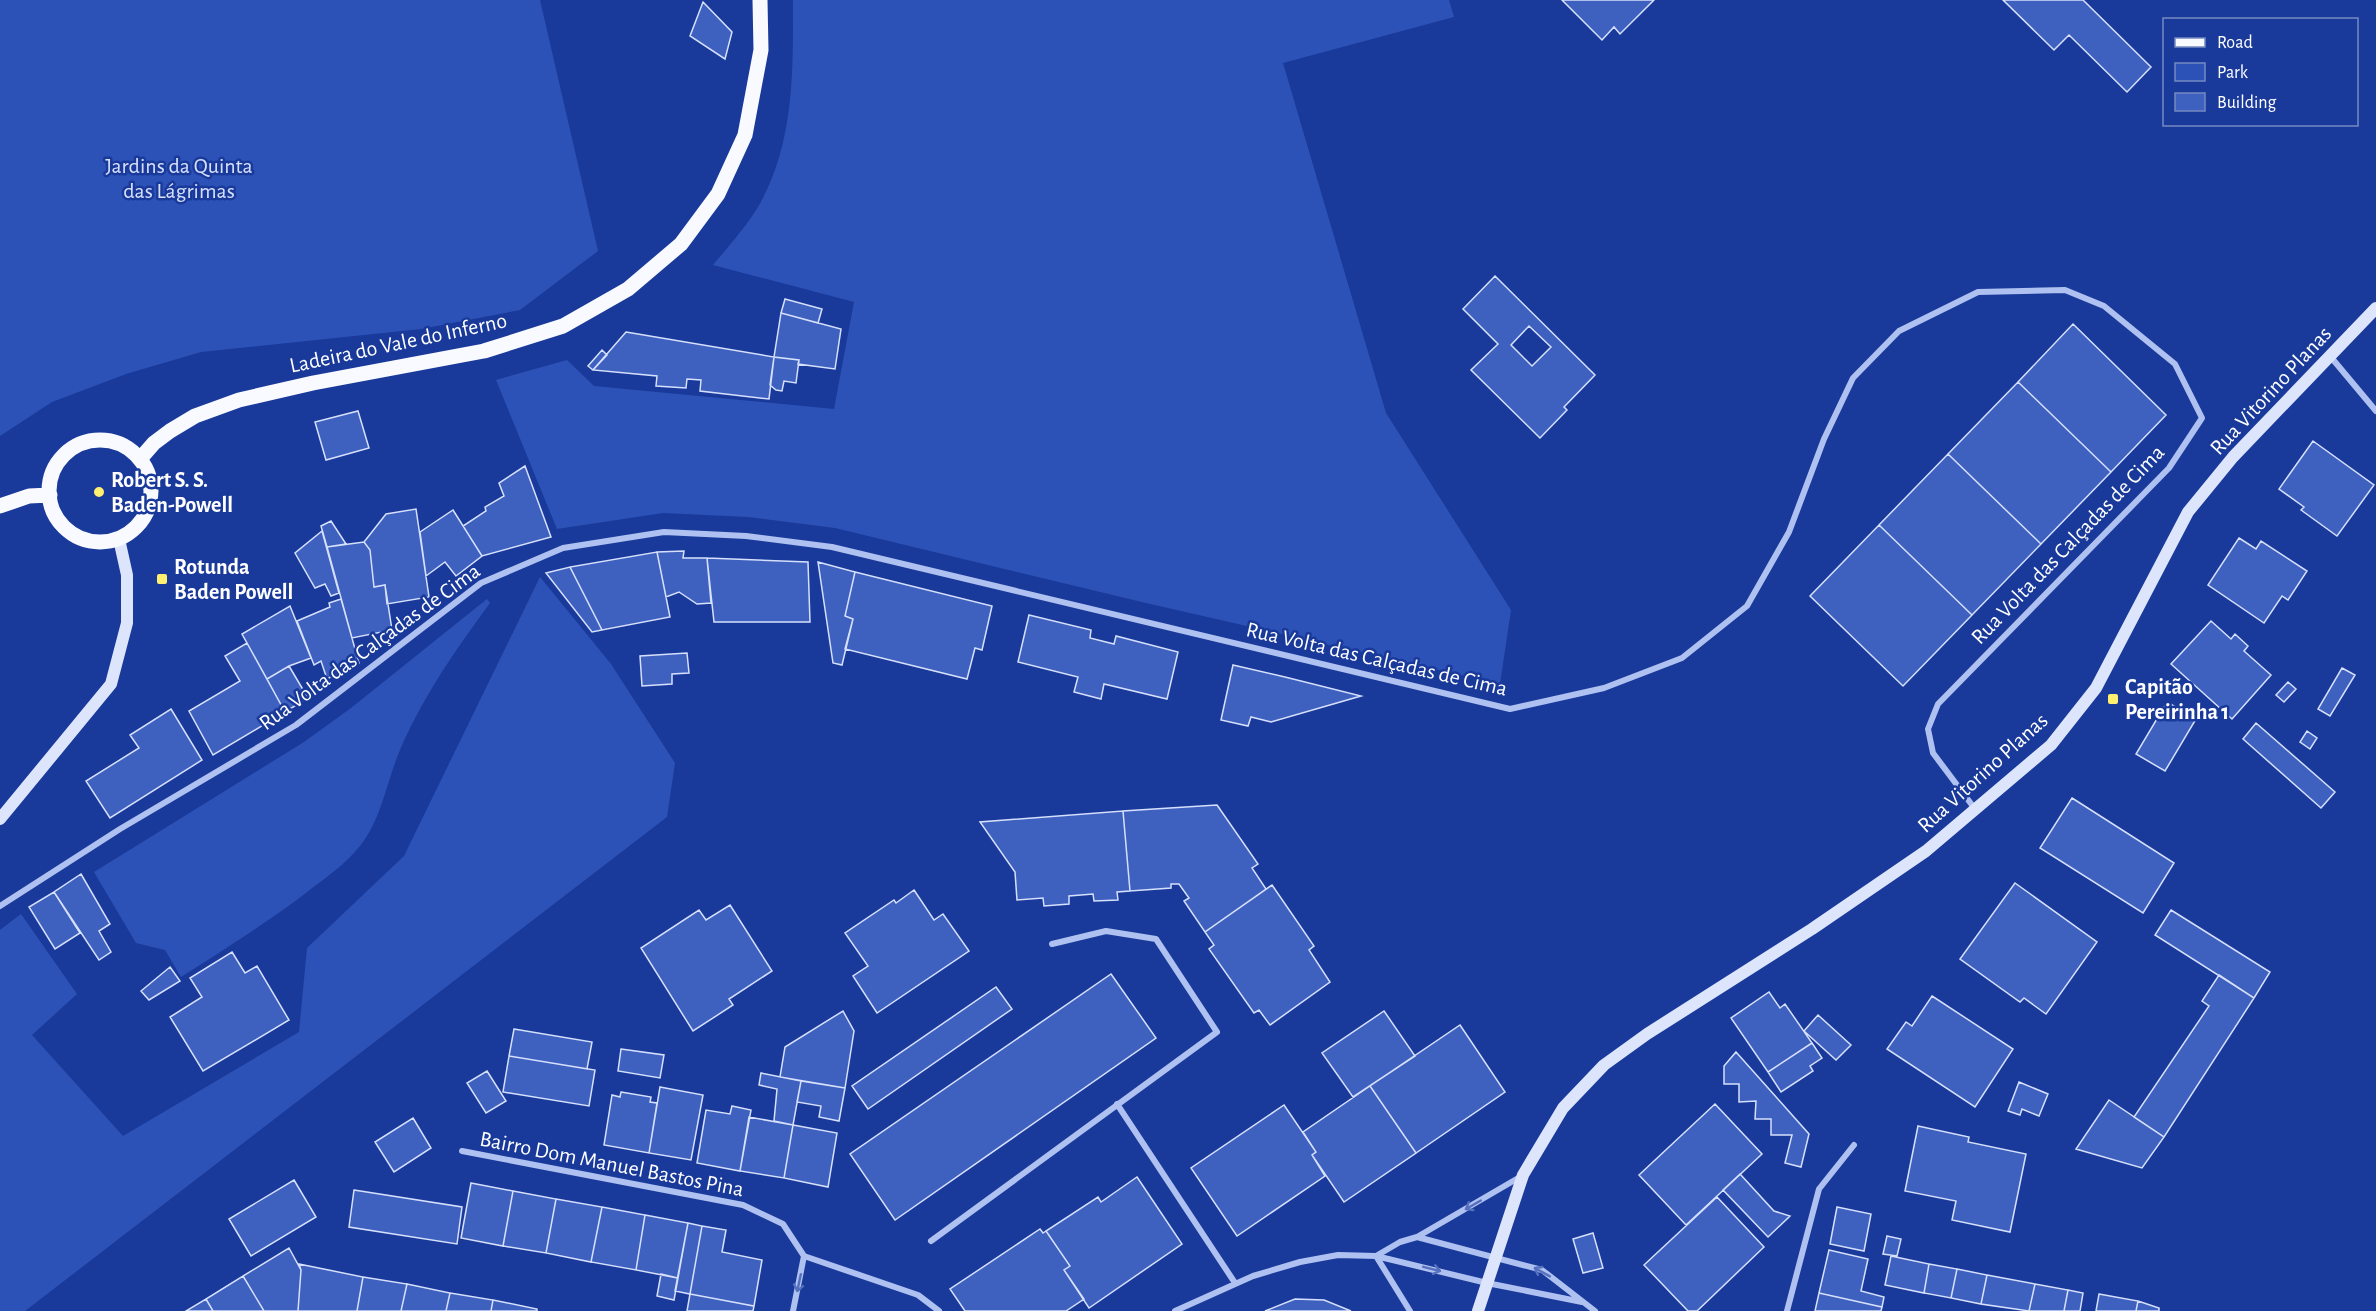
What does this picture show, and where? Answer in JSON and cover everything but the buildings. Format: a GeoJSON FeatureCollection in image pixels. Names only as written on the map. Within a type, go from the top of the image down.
{"type":"FeatureCollection","features":[{"type":"Feature","properties":{"kind":"main road","name":"Ladeira do Vale do Inferno"},"geometry":{"type":"LineString","coordinates":[[140,459],[154,443],[170,431],[195,416],[238,400],[314,383],[484,351],[563,326],[628,289],[681,244],[718,194],[745,135],[761,50],[760,0]]}},
{"type":"Feature","properties":{"kind":"main road"},"geometry":{"type":"LineString","coordinates":[[84,442],[112,442],[126,447],[140,459],[150,481],[148,509],[141,522],[131,532],[119,539],[102,542],[86,540],[71,533],[59,521],[51,506],[53,471],[71,449],[84,442]]}},
{"type":"Feature","properties":{"kind":"main road"},"geometry":{"type":"LineString","coordinates":[[0,506],[29,496],[50,495]]}},
{"type":"Feature","properties":{"kind":"street","name":"Rua Volta das Calçadas de Cima"},"geometry":{"type":"LineString","coordinates":[[0,906],[120,829],[296,725],[481,583],[563,548],[664,532],[746,536],[832,547],[1510,709],[1604,688],[1682,658],[1747,606],[1789,532],[1824,439],[1853,378],[1899,331],[1978,292],[2065,290],[2104,306],[2175,364],[2202,418],[2169,468],[1938,704],[1928,729],[1933,753],[1975,809]]}},
{"type":"Feature","properties":{"kind":"street","name":"Rua Vitorino Planas"},"geometry":{"type":"LineString","coordinates":[[1478,1311],[1523,1175],[1563,1108],[1604,1065],[1647,1034],[1822,923],[1926,851],[2050,745],[2096,688],[2188,512],[2234,457],[2376,308]]}},
{"type":"Feature","properties":{"kind":"street"},"geometry":{"type":"LineString","coordinates":[[2330,356],[2376,411]]}},
{"type":"Feature","properties":{"kind":"street"},"geometry":{"type":"LineString","coordinates":[[0,819],[111,684],[127,623],[127,575],[119,539]]}},
{"type":"Feature","properties":{"kind":"street"},"geometry":{"type":"LineString","coordinates":[[931,1241],[1217,1032],[1156,939],[1106,931],[1052,944]]}},
{"type":"Feature","properties":{"kind":"street"},"geometry":{"type":"LineString","coordinates":[[1117,1104],[1235,1283]]}},
{"type":"Feature","properties":{"kind":"street"},"geometry":{"type":"LineString","coordinates":[[1787,1311],[1819,1190],[1854,1145]]}},
{"type":"Feature","properties":{"kind":"street","name":"Bairro Dom Manuel Bastos Pina"},"geometry":{"type":"LineString","coordinates":[[462,1151],[743,1205],[783,1224],[804,1256]]}},
{"type":"Feature","properties":{"kind":"street","name":"Rua Vitorino Planas"},"geometry":{"type":"LineString","coordinates":[[1376,1256],[1400,1242],[1417,1237],[1523,1175]]}},
{"type":"Feature","properties":{"kind":"street"},"geometry":{"type":"LineString","coordinates":[[1417,1237],[1542,1270],[1595,1311]]}},
{"type":"Feature","properties":{"kind":"street"},"geometry":{"type":"LineString","coordinates":[[1175,1311],[1235,1283],[1300,1262],[1338,1255],[1376,1256],[1487,1283],[1582,1302]]}},
{"type":"Feature","properties":{"kind":"street"},"geometry":{"type":"LineString","coordinates":[[793,1311],[804,1256],[918,1295],[939,1311]]}},
{"type":"Feature","properties":{"kind":"street"},"geometry":{"type":"LineString","coordinates":[[1376,1256],[1410,1311]]}},
{"type":"Feature","properties":{"kind":"green space","name":"Jardins da Quinta das Lágrimas"},"geometry":{"type":"Polygon","coordinates":[[[0,0],[540,0],[598,251],[520,310],[421,329],[201,352],[126,374],[52,402],[0,436],[0,0]]]}},
{"type":"Feature","properties":{"kind":"green space"},"geometry":{"type":"Polygon","coordinates":[[[793,0],[1449,0],[1454,17],[1283,63],[1386,413],[1511,610],[1500,684],[1146,603],[835,528],[748,517],[663,513],[557,529],[496,380],[567,360],[594,386],[834,409],[854,302],[713,265],[758,207],[779,158],[792,80],[793,0]]]}},
{"type":"Feature","properties":{"kind":"green space"},"geometry":{"type":"Polygon","coordinates":[[[540,577],[611,664],[675,763],[667,817],[25,1311],[0,1311],[0,930],[21,914],[77,994],[32,1035],[123,1136],[299,1032],[307,948],[404,856],[540,577]]]}},
{"type":"Feature","properties":{"kind":"green space"},"geometry":{"type":"Polygon","coordinates":[[[487,599],[490,603],[454,654],[421,707],[402,745],[374,823],[360,846],[347,860],[302,896],[181,977],[165,950],[136,943],[94,872],[304,742],[351,708],[487,599]]]}},
{"type":"Feature","properties":{"kind":"place","name":"Robert S. S. Baden-Powell"},"geometry":{"type":"Point","coordinates":[99,492]}},
{"type":"Feature","properties":{"kind":"place","name":"Rotunda Baden Powell"},"geometry":{"type":"Point","coordinates":[162,579]}},
{"type":"Feature","properties":{"kind":"place","name":"Capitão Pereirinha 1"},"geometry":{"type":"Point","coordinates":[2113,699]}}]}
